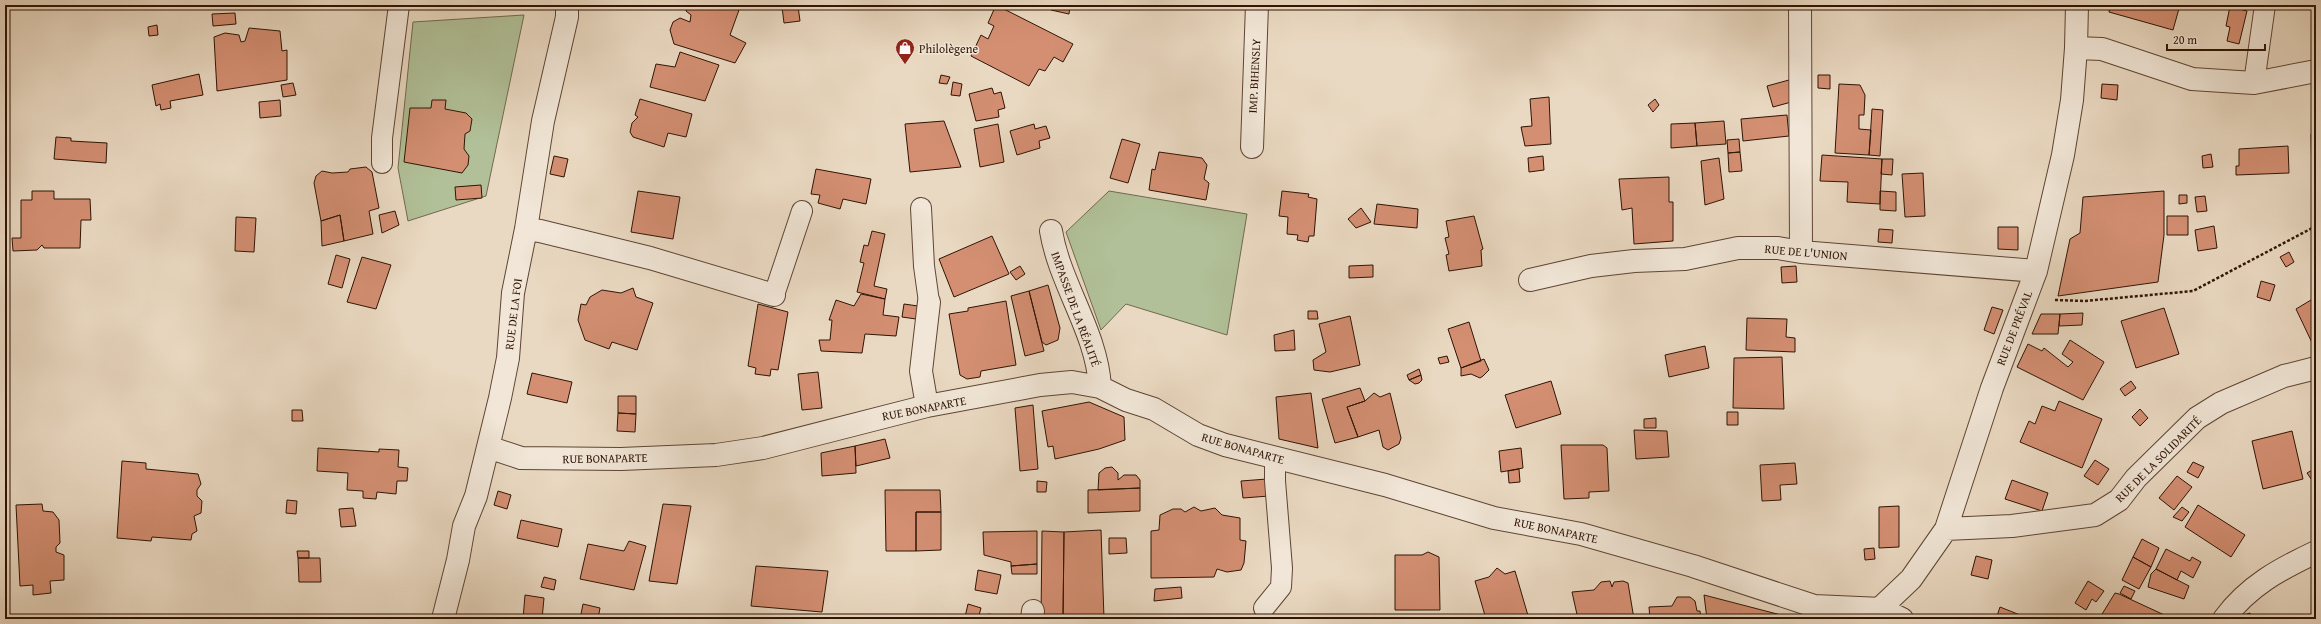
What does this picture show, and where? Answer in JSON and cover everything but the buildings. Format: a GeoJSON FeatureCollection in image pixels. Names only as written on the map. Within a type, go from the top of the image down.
{"type":"FeatureCollection","features":[{"type":"Feature","properties":{"kind":"street","name":"RUE DE LA FOI"},"geometry":{"type":"LineString","coordinates":[[443,619],[458,560],[464,526],[476,496],[508,358],[513,293],[526,229],[542,121],[567,17],[567,5]]}},
{"type":"Feature","properties":{"kind":"street","name":"IMP. BIHENSLY"},"geometry":{"type":"LineString","coordinates":[[1252,147],[1257,5]]}},
{"type":"Feature","properties":{"kind":"street"},"geometry":{"type":"LineString","coordinates":[[1800,5],[1801,252]]}},
{"type":"Feature","properties":{"kind":"street","name":"RUE DE PRÉVAL"},"geometry":{"type":"LineString","coordinates":[[1875,614],[1911,579],[1946,529],[1992,388],[2036,271],[2063,155],[2072,100],[2076,48],[2077,5]]}},
{"type":"Feature","properties":{"kind":"street"},"geometry":{"type":"LineString","coordinates":[[2076,48],[2102,49],[2192,79],[2254,83],[2316,71]]}},
{"type":"Feature","properties":{"kind":"street"},"geometry":{"type":"LineString","coordinates":[[526,229],[540,231],[650,258],[774,296]]}},
{"type":"Feature","properties":{"kind":"street","name":"IMPASSE DE LA RÉALITÉ"},"geometry":{"type":"LineString","coordinates":[[1051,231],[1054,251],[1082,319],[1099,369],[1100,387]]}},
{"type":"Feature","properties":{"kind":"street","name":"RUE DE L'UNION"},"geometry":{"type":"LineString","coordinates":[[1530,280],[1591,266],[1634,261],[1685,259],[1738,248],[1778,248],[1801,252],[2036,271]]}},
{"type":"Feature","properties":{"kind":"street"},"geometry":{"type":"LineString","coordinates":[[926,406],[921,371],[930,302]]}},
{"type":"Feature","properties":{"kind":"street","name":"RUE DE LA SOLIDARITÉ"},"geometry":{"type":"LineString","coordinates":[[1946,529],[2012,526],[2095,515],[2119,500],[2136,478],[2197,418],[2221,403],[2284,376],[2316,368]]}},
{"type":"Feature","properties":{"kind":"street","name":"RUE BONAPARTE"},"geometry":{"type":"LineString","coordinates":[[488,447],[521,458],[621,459],[716,455],[763,448],[926,406],[1047,384],[1072,382],[1100,387],[1126,400],[1154,409],[1198,436],[1385,485],[1494,518],[1581,534],[1693,566],[1814,606],[1902,619]]}},
{"type":"Feature","properties":{"kind":"street"},"geometry":{"type":"LineString","coordinates":[[2224,619],[2234,606],[2252,588],[2276,571],[2316,552]]}},
{"type":"Feature","properties":{"kind":"lane"},"geometry":{"type":"LineString","coordinates":[[382,164],[382,138],[399,5]]}},
{"type":"Feature","properties":{"kind":"lane"},"geometry":{"type":"LineString","coordinates":[[2254,83],[2265,5]]}},
{"type":"Feature","properties":{"kind":"lane"},"geometry":{"type":"LineString","coordinates":[[921,208],[924,266],[930,302]]}},
{"type":"Feature","properties":{"kind":"lane"},"geometry":{"type":"LineString","coordinates":[[774,296],[802,211]]}},
{"type":"Feature","properties":{"kind":"lane"},"geometry":{"type":"LineString","coordinates":[[1264,608],[1281,587],[1282,568],[1275,481],[1275,457]]}},
{"type":"Feature","properties":{"kind":"path"},"geometry":{"type":"LineString","coordinates":[[2025,299],[2085,301],[2193,291],[2316,226]]}},
{"type":"Feature","properties":{"kind":"green space"},"geometry":{"type":"Polygon","coordinates":[[[524,15],[486,196],[408,221],[398,168],[413,22],[524,15]]]}},
{"type":"Feature","properties":{"kind":"green space"},"geometry":{"type":"Polygon","coordinates":[[[1109,191],[1247,214],[1227,335],[1126,304],[1101,330],[1066,232],[1109,191]]]}},
{"type":"Feature","properties":{"kind":"place","name":"Philolègene"},"geometry":{"type":"Point","coordinates":[905,65]}}]}
